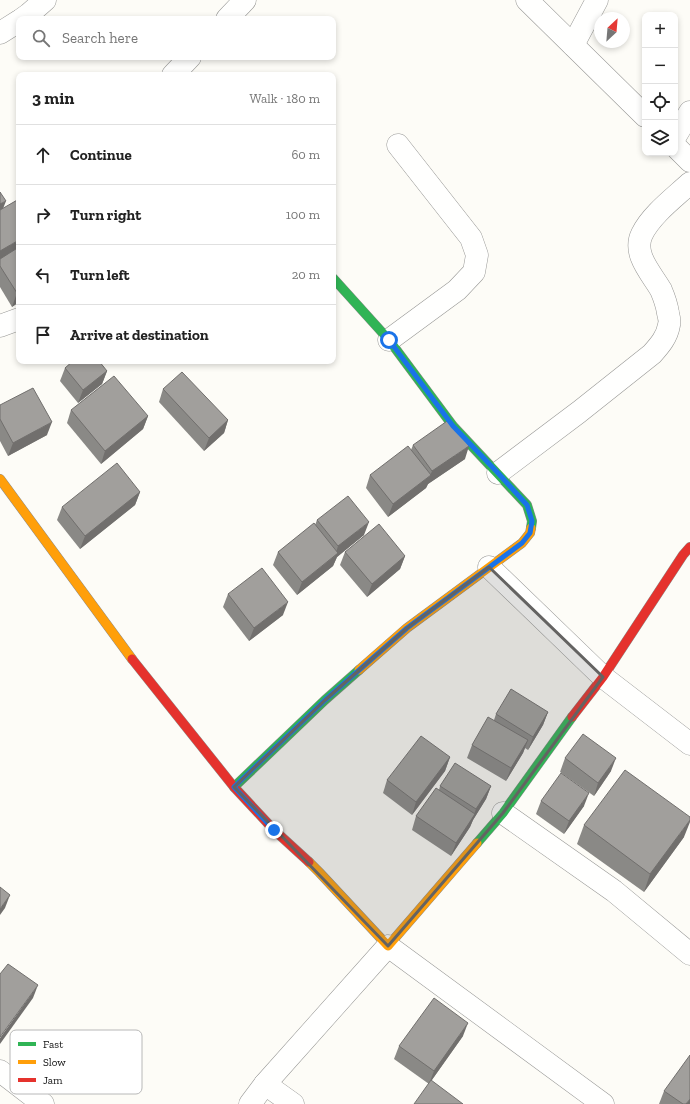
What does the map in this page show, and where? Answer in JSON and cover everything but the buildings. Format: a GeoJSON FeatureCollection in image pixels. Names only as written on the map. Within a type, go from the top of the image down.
{"type":"FeatureCollection","features":[{"type":"Feature","properties":{"kind":"street"},"geometry":{"type":"LineString","coordinates":[[26,16],[45,0]]}},
{"type":"Feature","properties":{"kind":"street"},"geometry":{"type":"LineString","coordinates":[[230,16],[245,0]]}},
{"type":"Feature","properties":{"kind":"street"},"geometry":{"type":"LineString","coordinates":[[527,0],[642,113]]}},
{"type":"Feature","properties":{"kind":"street"},"geometry":{"type":"LineString","coordinates":[[573,45],[597,0]]}},
{"type":"Feature","properties":{"kind":"street"},"geometry":{"type":"LineString","coordinates":[[0,33],[16,23]]}},
{"type":"Feature","properties":{"kind":"street"},"geometry":{"type":"LineString","coordinates":[[176,72],[187,60]]}},
{"type":"Feature","properties":{"kind":"street"},"geometry":{"type":"LineString","coordinates":[[678,132],[690,112]]}},
{"type":"Feature","properties":{"kind":"street"},"geometry":{"type":"LineString","coordinates":[[389,340],[456,290],[474,272],[477,255],[471,238],[398,145]]}},
{"type":"Feature","properties":{"kind":"street"},"geometry":{"type":"LineString","coordinates":[[678,149],[690,161]]}},
{"type":"Feature","properties":{"kind":"street"},"geometry":{"type":"LineString","coordinates":[[498,473],[579,412],[652,354],[666,336],[670,324],[668,309],[662,291],[642,258],[639,245],[641,235],[655,216],[690,182]]}},
{"type":"Feature","properties":{"kind":"street"},"geometry":{"type":"LineString","coordinates":[[234,787],[325,700],[407,628],[522,543],[530,533],[532,521],[527,505],[453,426],[389,340],[336,281]]}},
{"type":"Feature","properties":{"kind":"street"},"geometry":{"type":"LineString","coordinates":[[0,326],[16,320]]}},
{"type":"Feature","properties":{"kind":"street"},"geometry":{"type":"LineString","coordinates":[[0,479],[138,668],[234,787],[274,830],[319,872],[388,946],[603,1104]]}},
{"type":"Feature","properties":{"kind":"street"},"geometry":{"type":"LineString","coordinates":[[250,1104],[264,1084],[388,946],[503,813],[603,677],[683,555],[690,547]]}},
{"type":"Feature","properties":{"kind":"street"},"geometry":{"type":"LineString","coordinates":[[489,567],[603,677],[690,744]]}},
{"type":"Feature","properties":{"kind":"street"},"geometry":{"type":"LineString","coordinates":[[503,813],[614,891],[690,954]]}},
{"type":"Feature","properties":{"kind":"street"},"geometry":{"type":"LineString","coordinates":[[0,1071],[10,1079]]}},
{"type":"Feature","properties":{"kind":"street"},"geometry":{"type":"LineString","coordinates":[[264,1084],[293,1104]]}},
{"type":"Feature","properties":{"kind":"street"},"geometry":{"type":"LineString","coordinates":[[30,1094],[43,1104]]}},
{"type":"Feature","properties":{"kind":"highlighted area"},"geometry":{"type":"Polygon","coordinates":[[[489,567],[603,677],[503,813],[388,946],[234,787],[325,700],[407,628],[489,567]]]}},
{"type":"Feature","properties":{"kind":"traffic: fast"},"geometry":{"type":"LineString","coordinates":[[336,281],[389,340],[453,426],[527,505],[532,521],[531,528]]}},
{"type":"Feature","properties":{"kind":"traffic: fast"},"geometry":{"type":"LineString","coordinates":[[234,787],[325,700],[359,670]]}},
{"type":"Feature","properties":{"kind":"traffic: fast"},"geometry":{"type":"LineString","coordinates":[[477,843],[503,813],[572,717]]}},
{"type":"Feature","properties":{"kind":"traffic: slow"},"geometry":{"type":"LineString","coordinates":[[0,479],[132,659]]}},
{"type":"Feature","properties":{"kind":"traffic: slow"},"geometry":{"type":"LineString","coordinates":[[359,670],[407,628],[522,543],[530,533],[531,528]]}},
{"type":"Feature","properties":{"kind":"traffic: slow"},"geometry":{"type":"LineString","coordinates":[[309,862],[388,946],[477,843]]}},
{"type":"Feature","properties":{"kind":"traffic: jam"},"geometry":{"type":"LineString","coordinates":[[572,717],[603,677],[683,555],[690,547]]}},
{"type":"Feature","properties":{"kind":"traffic: jam"},"geometry":{"type":"LineString","coordinates":[[132,659],[234,787],[274,830],[309,862]]}},
{"type":"Feature","properties":{"kind":"route"},"geometry":{"type":"LineString","coordinates":[[274,830],[234,787],[325,700],[407,628],[522,543],[530,533],[532,521],[527,505],[453,426],[389,340]]}}]}
